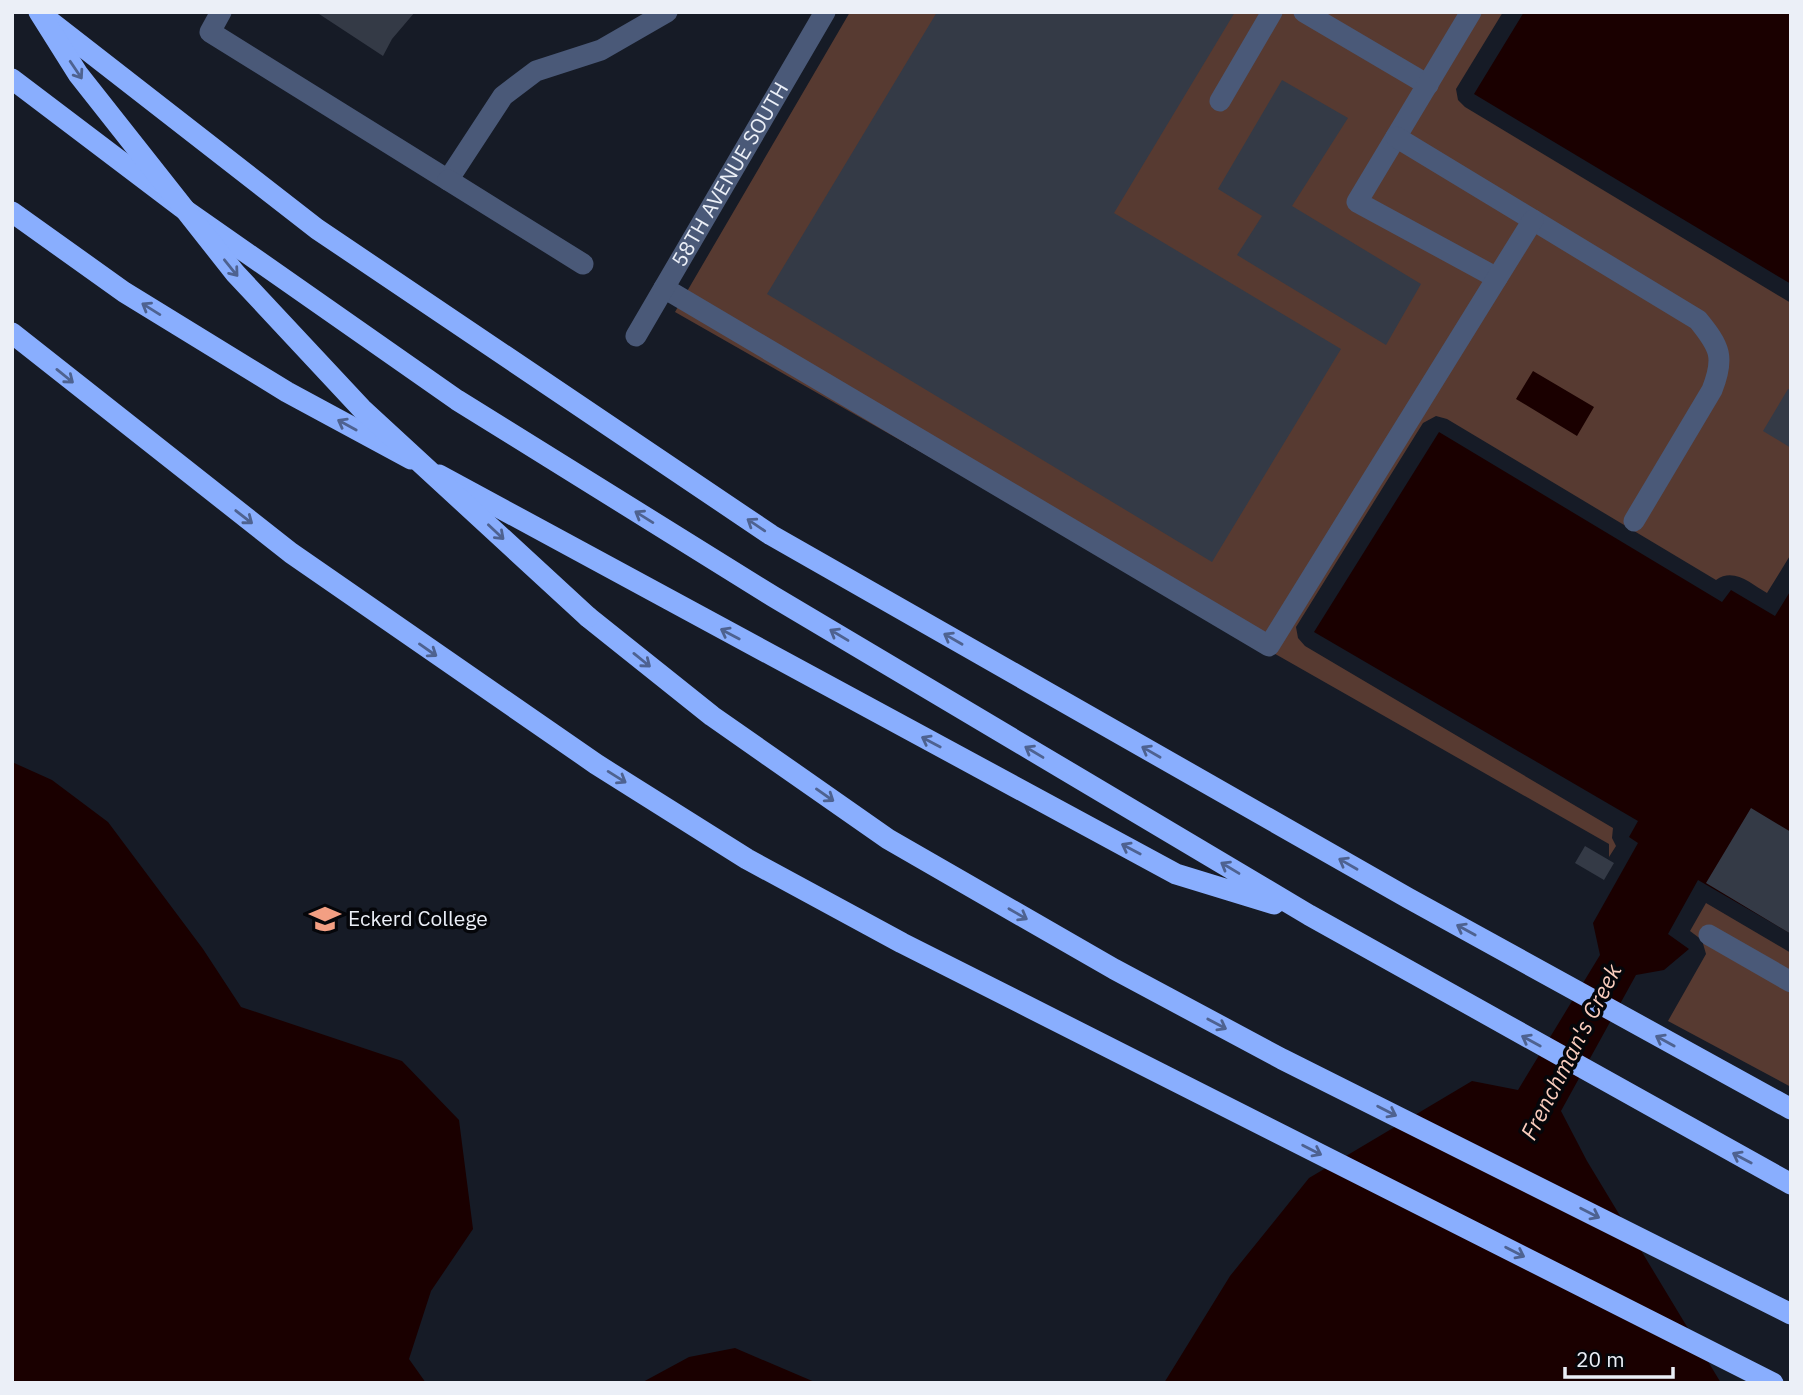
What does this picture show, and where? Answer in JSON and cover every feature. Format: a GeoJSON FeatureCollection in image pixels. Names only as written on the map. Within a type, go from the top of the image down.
{"type":"FeatureCollection","features":[{"type":"Feature","properties":{"kind":"highway"},"geometry":{"type":"LineString","coordinates":[[38,12],[78,74],[235,273],[362,409],[589,617],[712,716],[888,839],[1114,969],[1282,1059],[1791,1314]]}},
{"type":"Feature","properties":{"kind":"highway"},"geometry":{"type":"LineString","coordinates":[[38,12],[317,229],[771,535],[1408,898],[1791,1109]]}},
{"type":"Feature","properties":{"kind":"highway"},"geometry":{"type":"LineString","coordinates":[[12,79],[181,207],[457,400],[774,597],[1376,954],[1791,1184]]}},
{"type":"Feature","properties":{"kind":"highway"},"geometry":{"type":"LineString","coordinates":[[12,212],[124,292],[287,392],[691,613],[1176,874],[1310,915]]}},
{"type":"Feature","properties":{"kind":"highway"},"geometry":{"type":"LineString","coordinates":[[12,333],[291,553],[596,764],[747,859],[878,930],[1773,1383]]}},
{"type":"Feature","properties":{"kind":"street"},"geometry":{"type":"LineString","coordinates":[[221,12],[210,32],[583,264]]}},
{"type":"Feature","properties":{"kind":"street"},"geometry":{"type":"LineString","coordinates":[[447,180],[503,96],[536,71],[601,50],[667,12]]}},
{"type":"Feature","properties":{"kind":"street","name":"58TH AVENUE SOUTH"},"geometry":{"type":"LineString","coordinates":[[636,336],[825,12]]}},
{"type":"Feature","properties":{"kind":"street"},"geometry":{"type":"LineString","coordinates":[[1220,101],[1272,12]]}},
{"type":"Feature","properties":{"kind":"street"},"geometry":{"type":"LineString","coordinates":[[1471,12],[1357,202],[1497,278]]}},
{"type":"Feature","properties":{"kind":"street"},"geometry":{"type":"LineString","coordinates":[[1313,14],[1427,85]]}},
{"type":"Feature","properties":{"kind":"street"},"geometry":{"type":"LineString","coordinates":[[1396,137],[1698,320],[1719,350],[1720,369],[1712,390],[1634,521]]}},
{"type":"Feature","properties":{"kind":"street"},"geometry":{"type":"LineString","coordinates":[[664,288],[1269,646],[1533,220]]}},
{"type":"Feature","properties":{"kind":"street"},"geometry":{"type":"LineString","coordinates":[[1709,935],[1791,982]]}},
{"type":"Feature","properties":{"kind":"shaded area"},"geometry":{"type":"Polygon","coordinates":[[[850,12],[1503,12],[1456,89],[1458,100],[1465,107],[1791,303],[1791,554],[1767,593],[1736,576],[1723,576],[1716,580],[1447,419],[1436,416],[1423,423],[1296,627],[1298,638],[1305,646],[1613,828],[1612,838],[1616,846],[1609,857],[1609,844],[675,312],[850,12]]]}},
{"type":"Feature","properties":{"kind":"shaded area"},"geometry":{"type":"Polygon","coordinates":[[[1706,903],[1791,953],[1791,1087],[1668,1021],[1706,954],[1702,940],[1690,931],[1706,903]]]}},
{"type":"Feature","properties":{"kind":"water"},"geometry":{"type":"Polygon","coordinates":[[[1524,12],[1791,12],[1791,284],[1474,94],[1524,12]]]}},
{"type":"Feature","properties":{"kind":"water"},"geometry":{"type":"Polygon","coordinates":[[[1533,371],[1594,407],[1577,436],[1516,399],[1533,371]]]}},
{"type":"Feature","properties":{"kind":"water","name":"Frenchman's Creek"},"geometry":{"type":"Polygon","coordinates":[[[1439,432],[1722,602],[1731,590],[1775,616],[1791,590],[1791,934],[1698,880],[1668,934],[1689,949],[1664,970],[1636,975],[1561,1111],[1587,1161],[1721,1383],[1164,1383],[1230,1276],[1309,1178],[1472,1081],[1518,1090],[1600,955],[1593,923],[1638,843],[1629,837],[1638,821],[1314,632],[1439,432]]]}},
{"type":"Feature","properties":{"kind":"water"},"geometry":{"type":"Polygon","coordinates":[[[12,762],[52,780],[108,822],[203,949],[241,1007],[402,1061],[459,1120],[473,1229],[431,1291],[409,1359],[426,1383],[12,1383],[12,762]]]}},
{"type":"Feature","properties":{"kind":"water"},"geometry":{"type":"Polygon","coordinates":[[[735,1348],[817,1383],[641,1383],[689,1357],[735,1348]]]}},
{"type":"Feature","properties":{"kind":"building"},"geometry":{"type":"Polygon","coordinates":[[[316,12],[415,12],[392,39],[383,56],[316,12]]]}},
{"type":"Feature","properties":{"kind":"building"},"geometry":{"type":"Polygon","coordinates":[[[937,12],[1235,12],[1114,213],[1341,349],[1212,562],[767,294],[937,12]]]}},
{"type":"Feature","properties":{"kind":"building"},"geometry":{"type":"Polygon","coordinates":[[[1282,80],[1348,118],[1292,206],[1421,284],[1386,345],[1237,255],[1262,216],[1218,189],[1282,80]]]}},
{"type":"Feature","properties":{"kind":"building"},"geometry":{"type":"Polygon","coordinates":[[[1788,389],[1791,390],[1791,448],[1763,431],[1788,389]]]}},
{"type":"Feature","properties":{"kind":"building"},"geometry":{"type":"Polygon","coordinates":[[[1751,808],[1791,832],[1791,934],[1706,883],[1751,808]]]}},
{"type":"Feature","properties":{"kind":"building"},"geometry":{"type":"Polygon","coordinates":[[[1585,846],[1614,863],[1604,880],[1575,863],[1585,846]]]}},
{"type":"Feature","properties":{"kind":"place","name":"Eckerd College"},"geometry":{"type":"Point","coordinates":[325,919]}}]}
